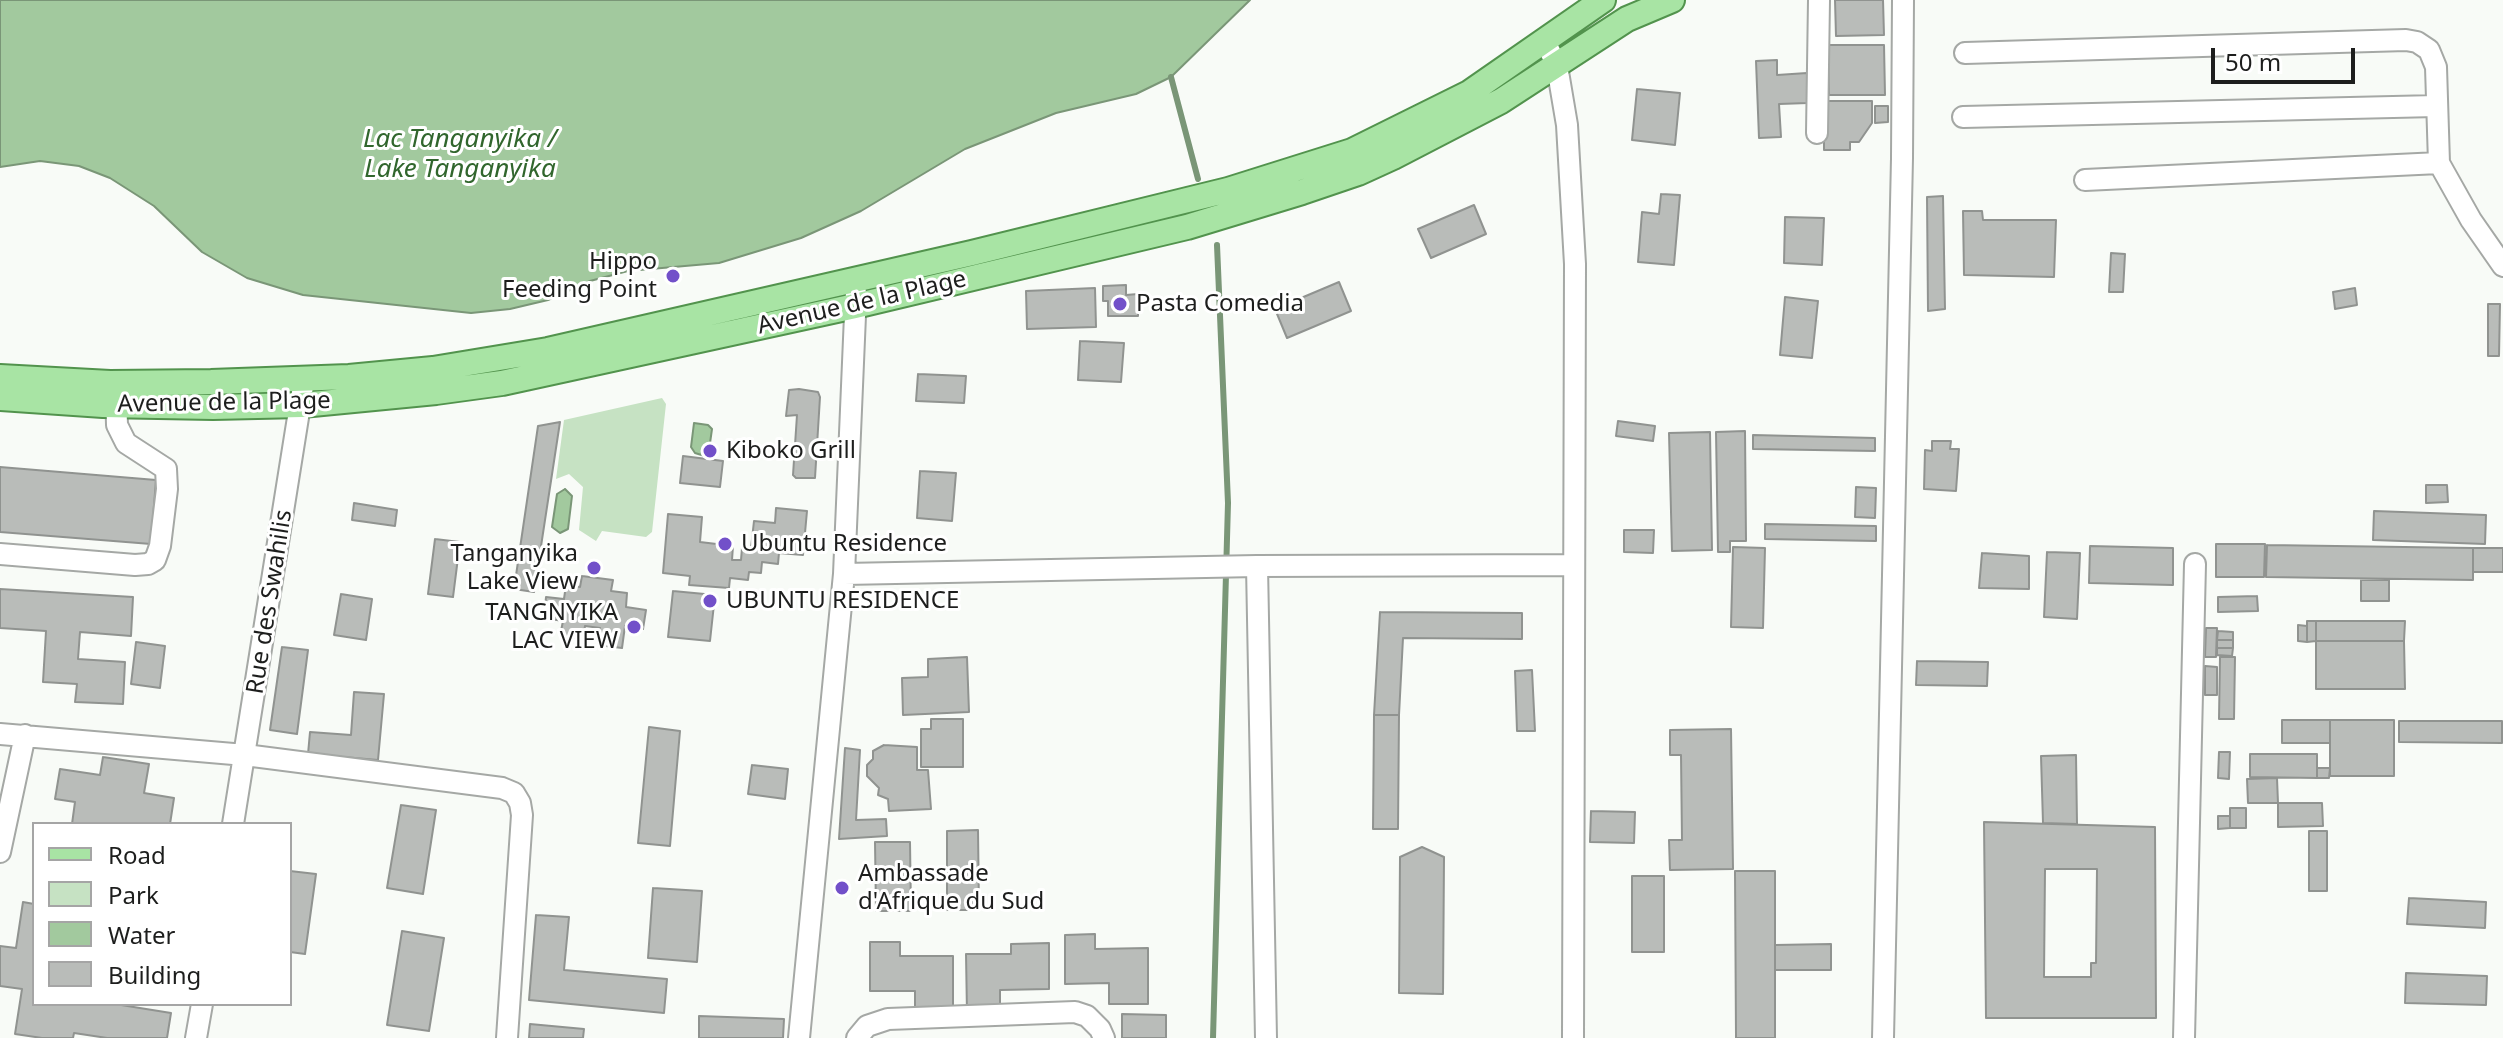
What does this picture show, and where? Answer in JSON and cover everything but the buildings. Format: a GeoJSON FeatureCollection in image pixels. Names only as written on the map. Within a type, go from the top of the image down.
{"type":"FeatureCollection","features":[{"type":"Feature","properties":{"kind":"main road","name":"Avenue de la Plage"},"geometry":{"type":"LineString","coordinates":[[0,398],[116,394],[433,369],[548,350],[1191,200],[1352,151],[1469,93],[1603,0]]}},
{"type":"Feature","properties":{"kind":"main road","name":"Avenue de la Plage"},"geometry":{"type":"LineString","coordinates":[[0,377],[213,407],[302,405],[502,383],[855,306],[1187,227],[1358,173],[1445,132],[1501,101],[1627,19],[1672,0]]}},
{"type":"Feature","properties":{"kind":"street"},"geometry":{"type":"LineString","coordinates":[[1817,133],[1819,0]]}},
{"type":"Feature","properties":{"kind":"street"},"geometry":{"type":"LineString","coordinates":[[1883,1038],[1903,0]]}},
{"type":"Feature","properties":{"kind":"street"},"geometry":{"type":"LineString","coordinates":[[1545,41],[1557,66],[1567,125],[1575,264],[1573,1038]]}},
{"type":"Feature","properties":{"kind":"street"},"geometry":{"type":"LineString","coordinates":[[1965,53],[2417,42],[2429,50],[2436,67],[2439,163],[2471,220],[2503,266]]}},
{"type":"Feature","properties":{"kind":"street"},"geometry":{"type":"LineString","coordinates":[[1963,117],[2436,106]]}},
{"type":"Feature","properties":{"kind":"street"},"geometry":{"type":"LineString","coordinates":[[2085,180],[2439,163]]}},
{"type":"Feature","properties":{"kind":"street"},"geometry":{"type":"LineString","coordinates":[[799,1038],[844,574],[858,280]]}},
{"type":"Feature","properties":{"kind":"street","name":"Rue des Swahilis"},"geometry":{"type":"LineString","coordinates":[[233,822],[304,380]]}},
{"type":"Feature","properties":{"kind":"street"},"geometry":{"type":"LineString","coordinates":[[0,554],[135,565],[155,560],[160,546],[166,469],[126,443],[117,425],[116,394]]}},
{"type":"Feature","properties":{"kind":"street"},"geometry":{"type":"LineString","coordinates":[[2184,1038],[2195,564]]}},
{"type":"Feature","properties":{"kind":"street"},"geometry":{"type":"LineString","coordinates":[[844,574],[1574,565]]}},
{"type":"Feature","properties":{"kind":"street"},"geometry":{"type":"LineString","coordinates":[[1249,567],[1266,1038]]}},
{"type":"Feature","properties":{"kind":"street"},"geometry":{"type":"LineString","coordinates":[[0,734],[245,755],[502,788],[514,793],[522,815],[507,1038]]}},
{"type":"Feature","properties":{"kind":"street"},"geometry":{"type":"LineString","coordinates":[[0,852],[25,735]]}},
{"type":"Feature","properties":{"kind":"street"},"geometry":{"type":"LineString","coordinates":[[196,1038],[202,1006]]}},
{"type":"Feature","properties":{"kind":"street"},"geometry":{"type":"LineString","coordinates":[[857,1038],[867,1026],[888,1019],[1075,1012],[1087,1016],[1104,1038]]}},
{"type":"Feature","properties":{"kind":"green space"},"geometry":{"type":"Polygon","coordinates":[[[662,398],[666,404],[652,532],[646,537],[602,531],[596,541],[579,530],[583,487],[569,474],[556,479],[564,420],[662,398]]]}},
{"type":"Feature","properties":{"kind":"water","name":"Lac Tanganyika / Lake Tanganyika"},"geometry":{"type":"Polygon","coordinates":[[[0,0],[1250,0],[1171,77],[1136,94],[1056,113],[965,149],[861,211],[801,238],[719,263],[628,271],[590,281],[548,300],[510,309],[471,313],[303,295],[247,278],[202,252],[154,206],[110,178],[79,166],[40,161],[0,167],[0,0]]]}},
{"type":"Feature","properties":{"kind":"water"},"geometry":{"type":"Polygon","coordinates":[[[694,423],[708,425],[712,429],[708,457],[695,453],[691,447],[694,423]]]}},
{"type":"Feature","properties":{"kind":"water"},"geometry":{"type":"Polygon","coordinates":[[[565,489],[572,496],[568,529],[560,533],[552,527],[557,494],[565,489]]]}},
{"type":"Feature","properties":{"kind":"waterway"},"geometry":{"type":"LineString","coordinates":[[1171,77],[1198,179]]}},
{"type":"Feature","properties":{"kind":"waterway"},"geometry":{"type":"LineString","coordinates":[[1213,1038],[1228,503],[1217,245]]}},
{"type":"Feature","properties":{"kind":"place","name":"Hippo Feeding Point"},"geometry":{"type":"Point","coordinates":[673,276]}},
{"type":"Feature","properties":{"kind":"place","name":"Pasta Comedia"},"geometry":{"type":"Point","coordinates":[1120,304]}},
{"type":"Feature","properties":{"kind":"place","name":"Kiboko Grill"},"geometry":{"type":"Point","coordinates":[710,451]}},
{"type":"Feature","properties":{"kind":"place","name":"Ubuntu Residence"},"geometry":{"type":"Point","coordinates":[725,544]}},
{"type":"Feature","properties":{"kind":"place","name":"Tanganyika Lake View"},"geometry":{"type":"Point","coordinates":[594,568]}},
{"type":"Feature","properties":{"kind":"place","name":"UBUNTU RESIDENCE"},"geometry":{"type":"Point","coordinates":[710,601]}},
{"type":"Feature","properties":{"kind":"place","name":"TANGNYIKA LAC VIEW"},"geometry":{"type":"Point","coordinates":[634,627]}},
{"type":"Feature","properties":{"kind":"place","name":"Ambassade d'Afrique du Sud"},"geometry":{"type":"Point","coordinates":[842,888]}}]}
